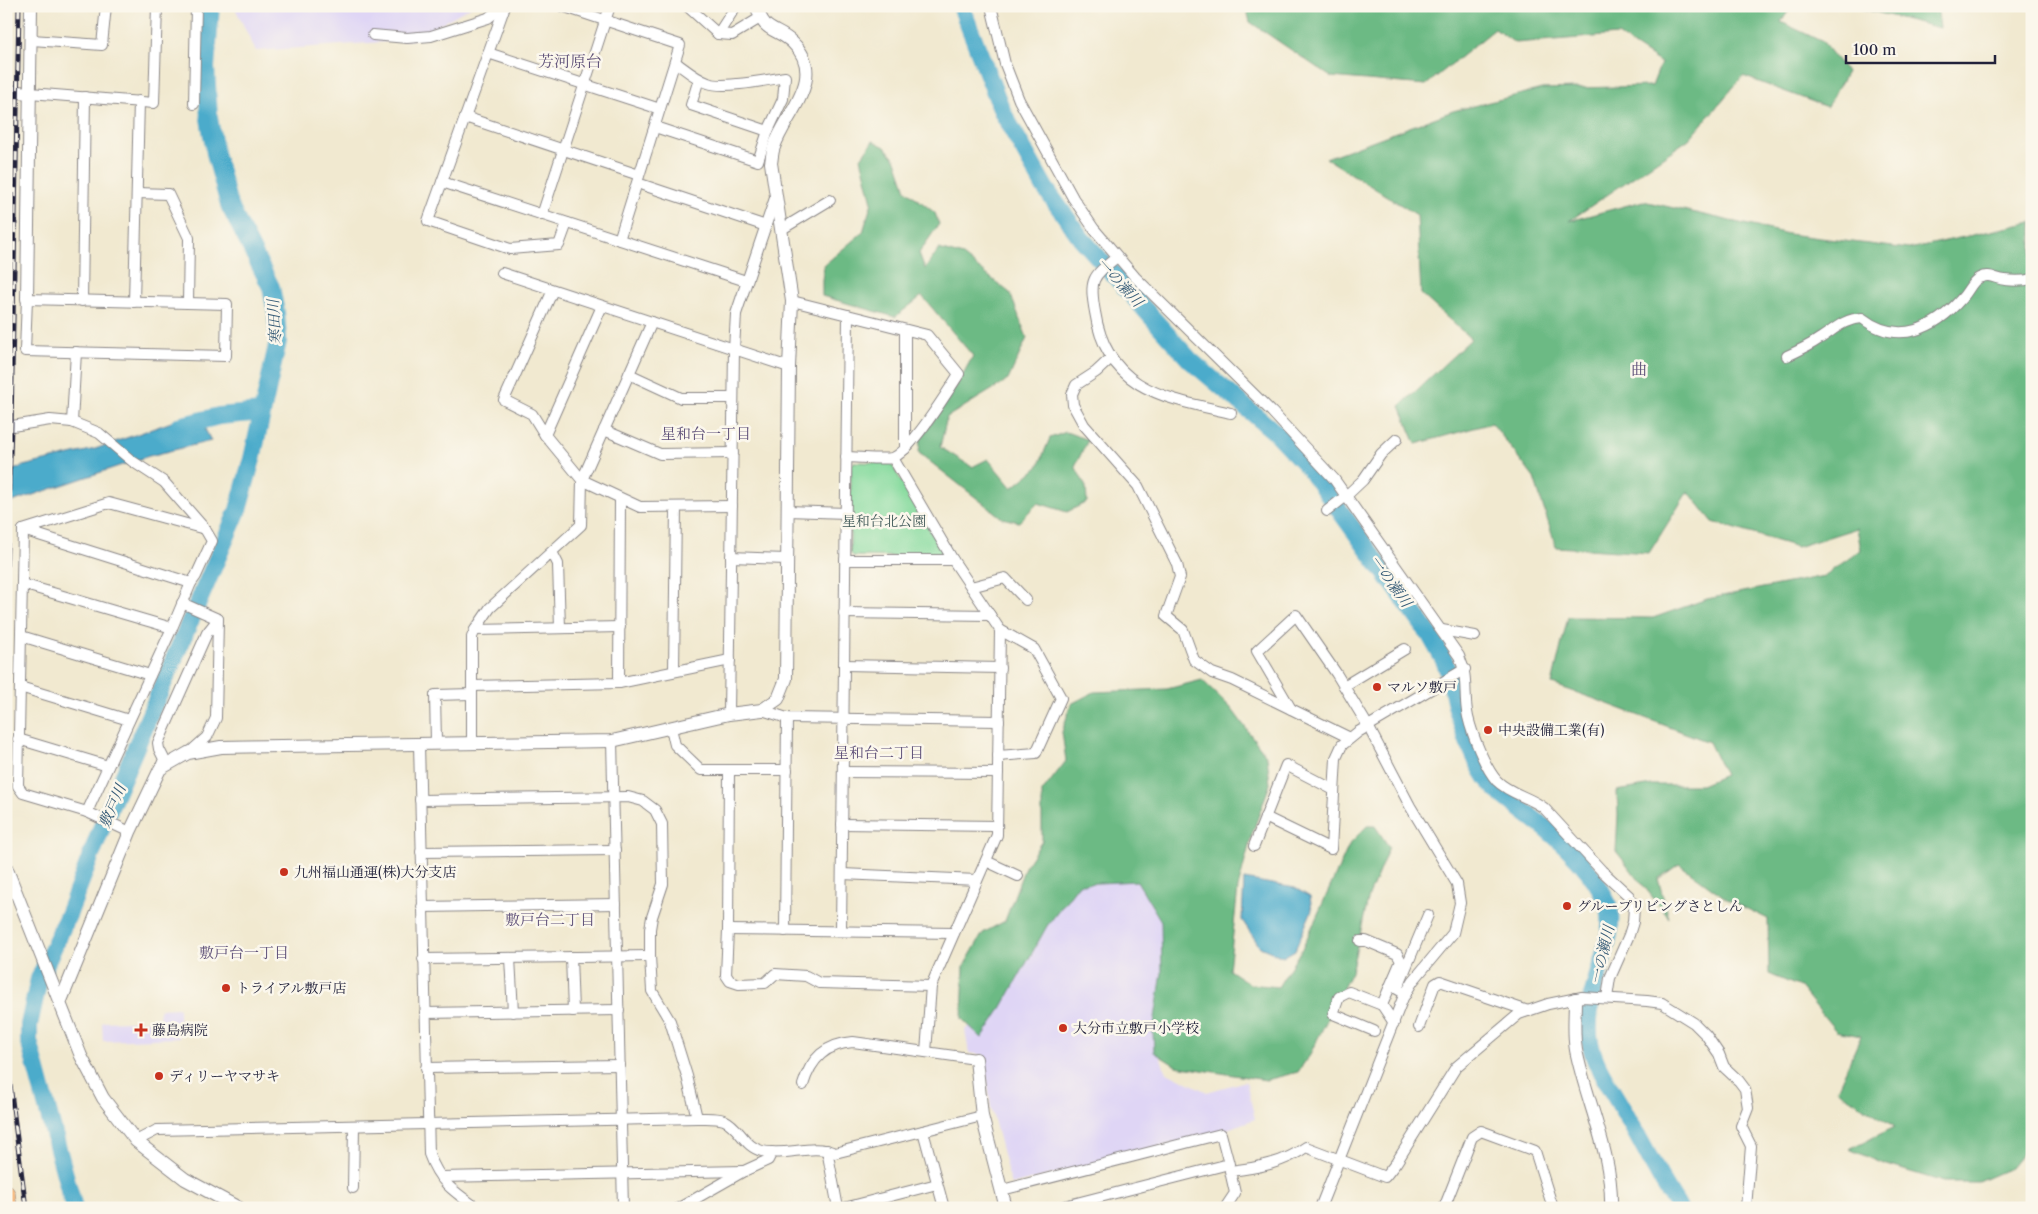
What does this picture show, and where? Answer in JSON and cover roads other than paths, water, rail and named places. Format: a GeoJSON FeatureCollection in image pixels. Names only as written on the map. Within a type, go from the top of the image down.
{"type":"FeatureCollection","features":[{"type":"Feature","properties":{"kind":"highway"},"geometry":{"type":"LineString","coordinates":[[6,1194],[8,1208]]}},
{"type":"Feature","properties":{"kind":"street"},"geometry":{"type":"LineString","coordinates":[[27,299],[227,304],[226,356],[25,350],[32,40],[31,6]]}},
{"type":"Feature","properties":{"kind":"street"},"geometry":{"type":"LineString","coordinates":[[32,40],[102,45],[106,6]]}},
{"type":"Feature","properties":{"kind":"street"},"geometry":{"type":"LineString","coordinates":[[6,91],[154,102],[157,6]]}},
{"type":"Feature","properties":{"kind":"street"},"geometry":{"type":"LineString","coordinates":[[194,104],[196,6]]}},
{"type":"Feature","properties":{"kind":"street"},"geometry":{"type":"LineString","coordinates":[[373,35],[407,38],[431,36],[488,18],[504,6]]}},
{"type":"Feature","properties":{"kind":"street"},"geometry":{"type":"LineString","coordinates":[[504,6],[428,221],[510,249],[559,245],[566,223]]}},
{"type":"Feature","properties":{"kind":"street"},"geometry":{"type":"LineString","coordinates":[[562,6],[680,45],[654,127],[641,180],[619,240]]}},
{"type":"Feature","properties":{"kind":"street"},"geometry":{"type":"LineString","coordinates":[[542,215],[610,6]]}},
{"type":"Feature","properties":{"kind":"street"},"geometry":{"type":"LineString","coordinates":[[687,6],[718,34],[732,35],[758,12],[765,25],[792,41],[803,54],[807,74],[802,94],[774,147],[772,159],[775,198],[782,229],[792,301],[789,367],[786,679],[778,699],[762,710]]}},
{"type":"Feature","properties":{"kind":"street"},"geometry":{"type":"LineString","coordinates":[[718,34],[736,6]]}},
{"type":"Feature","properties":{"kind":"street"},"geometry":{"type":"LineString","coordinates":[[991,6],[1005,64],[1019,100],[1072,198],[1114,260],[1289,429],[1334,479],[1345,498],[1459,656],[1468,716],[1487,765],[1497,780],[1544,808],[1602,871],[1629,896],[1634,907],[1633,922],[1610,978],[1605,998]]}},
{"type":"Feature","properties":{"kind":"street"},"geometry":{"type":"LineString","coordinates":[[488,53],[660,109]]}},
{"type":"Feature","properties":{"kind":"street"},"geometry":{"type":"LineString","coordinates":[[675,62],[699,79],[712,84],[785,77],[783,99],[768,130],[758,161]]}},
{"type":"Feature","properties":{"kind":"street"},"geometry":{"type":"LineString","coordinates":[[699,79],[691,105],[768,130]]}},
{"type":"Feature","properties":{"kind":"street"},"geometry":{"type":"LineString","coordinates":[[82,301],[85,97]]}},
{"type":"Feature","properties":{"kind":"street"},"geometry":{"type":"LineString","coordinates":[[134,302],[139,101]]}},
{"type":"Feature","properties":{"kind":"street"},"geometry":{"type":"LineString","coordinates":[[465,117],[563,150],[766,226]]}},
{"type":"Feature","properties":{"kind":"street"},"geometry":{"type":"LineString","coordinates":[[654,127],[758,161],[772,159]]}},
{"type":"Feature","properties":{"kind":"street"},"geometry":{"type":"LineString","coordinates":[[442,182],[746,281]]}},
{"type":"Feature","properties":{"kind":"street"},"geometry":{"type":"LineString","coordinates":[[137,193],[168,194],[189,238],[188,303]]}},
{"type":"Feature","properties":{"kind":"street"},"geometry":{"type":"LineString","coordinates":[[729,714],[733,398],[736,314],[775,198]]}},
{"type":"Feature","properties":{"kind":"street"},"geometry":{"type":"LineString","coordinates":[[782,229],[830,200]]}},
{"type":"Feature","properties":{"kind":"street"},"geometry":{"type":"LineString","coordinates":[[1114,260],[1097,272],[1093,279],[1092,291],[1097,325],[1102,342],[1111,358],[1125,374],[1143,388],[1168,398],[1231,413]]}},
{"type":"Feature","properties":{"kind":"street"},"geometry":{"type":"LineString","coordinates":[[502,273],[789,367]]}},
{"type":"Feature","properties":{"kind":"street"},"geometry":{"type":"LineString","coordinates":[[1787,356],[1852,318],[1862,318],[1870,325],[1895,332],[1907,333],[1922,330],[1945,316],[1963,297],[1976,279],[1987,275],[2003,280],[2032,279]]}},
{"type":"Feature","properties":{"kind":"street"},"geometry":{"type":"LineString","coordinates":[[553,290],[504,400],[532,414],[545,435],[582,480],[620,499],[640,507],[732,506]]}},
{"type":"Feature","properties":{"kind":"street"},"geometry":{"type":"LineString","coordinates":[[792,301],[926,335],[959,374],[916,437],[893,458],[846,457]]}},
{"type":"Feature","properties":{"kind":"street"},"geometry":{"type":"LineString","coordinates":[[545,435],[602,306]]}},
{"type":"Feature","properties":{"kind":"street"},"geometry":{"type":"LineString","coordinates":[[841,932],[848,316]]}},
{"type":"Feature","properties":{"kind":"street"},"geometry":{"type":"LineString","coordinates":[[472,742],[472,637],[475,630],[490,608],[581,525],[582,480],[652,322]]}},
{"type":"Feature","properties":{"kind":"street"},"geometry":{"type":"LineString","coordinates":[[905,330],[905,449]]}},
{"type":"Feature","properties":{"kind":"street"},"geometry":{"type":"LineString","coordinates":[[72,422],[76,352]]}},
{"type":"Feature","properties":{"kind":"street"},"geometry":{"type":"LineString","coordinates":[[1111,358],[1096,372],[1076,385],[1072,394],[1073,405],[1084,425],[1138,486],[1177,564],[1180,577],[1166,616],[1183,630],[1194,660],[1212,674],[1232,680],[1350,738]]}},
{"type":"Feature","properties":{"kind":"street"},"geometry":{"type":"LineString","coordinates":[[629,374],[681,398],[733,398]]}},
{"type":"Feature","properties":{"kind":"street"},"geometry":{"type":"LineString","coordinates":[[6,427],[50,420],[72,422],[99,433],[132,461],[164,482],[205,529],[212,541],[196,576],[191,582],[186,605],[172,628],[108,766],[91,814]]}},
{"type":"Feature","properties":{"kind":"street"},"geometry":{"type":"LineString","coordinates":[[604,430],[660,454],[733,453]]}},
{"type":"Feature","properties":{"kind":"street"},"geometry":{"type":"LineString","coordinates":[[1329,510],[1345,498],[1363,480],[1381,454],[1397,439]]}},
{"type":"Feature","properties":{"kind":"street"},"geometry":{"type":"LineString","coordinates":[[893,458],[953,560],[1000,630],[1034,649],[1061,698],[1036,753],[998,756]]}},
{"type":"Feature","properties":{"kind":"street"},"geometry":{"type":"LineString","coordinates":[[619,683],[620,499]]}},
{"type":"Feature","properties":{"kind":"street"},"geometry":{"type":"LineString","coordinates":[[23,530],[109,503],[205,529]]}},
{"type":"Feature","properties":{"kind":"street"},"geometry":{"type":"LineString","coordinates":[[674,671],[676,507]]}},
{"type":"Feature","properties":{"kind":"street"},"geometry":{"type":"LineString","coordinates":[[788,511],[846,513]]}},
{"type":"Feature","properties":{"kind":"street"},"geometry":{"type":"LineString","coordinates":[[23,530],[191,582]]}},
{"type":"Feature","properties":{"kind":"street"},"geometry":{"type":"LineString","coordinates":[[23,530],[18,786],[23,793],[91,814],[126,830]]}},
{"type":"Feature","properties":{"kind":"street"},"geometry":{"type":"LineString","coordinates":[[552,552],[558,564],[560,628]]}},
{"type":"Feature","properties":{"kind":"street"},"geometry":{"type":"LineString","coordinates":[[731,557],[787,559]]}},
{"type":"Feature","properties":{"kind":"street"},"geometry":{"type":"LineString","coordinates":[[845,560],[953,560]]}},
{"type":"Feature","properties":{"kind":"street"},"geometry":{"type":"LineString","coordinates":[[971,587],[1005,578],[1026,600]]}},
{"type":"Feature","properties":{"kind":"street"},"geometry":{"type":"LineString","coordinates":[[22,584],[172,628]]}},
{"type":"Feature","properties":{"kind":"street"},"geometry":{"type":"LineString","coordinates":[[186,605],[214,617]]}},
{"type":"Feature","properties":{"kind":"street"},"geometry":{"type":"LineString","coordinates":[[844,613],[990,615]]}},
{"type":"Feature","properties":{"kind":"street"},"geometry":{"type":"LineString","coordinates":[[1291,709],[1257,651],[1296,615],[1344,686],[1368,726],[1410,806],[1457,884],[1460,903],[1452,933],[1413,981],[1406,994],[1320,1208]]}},
{"type":"Feature","properties":{"kind":"street"},"geometry":{"type":"LineString","coordinates":[[160,769],[188,753],[207,737],[216,718],[214,617]]}},
{"type":"Feature","properties":{"kind":"street"},"geometry":{"type":"LineString","coordinates":[[60,1003],[126,830],[164,759],[158,742],[214,617]]}},
{"type":"Feature","properties":{"kind":"street"},"geometry":{"type":"LineString","coordinates":[[475,630],[620,627]]}},
{"type":"Feature","properties":{"kind":"street"},"geometry":{"type":"LineString","coordinates":[[926,1052],[931,986],[997,835],[1000,630]]}},
{"type":"Feature","properties":{"kind":"street"},"geometry":{"type":"LineString","coordinates":[[1442,630],[1475,636]]}},
{"type":"Feature","properties":{"kind":"street"},"geometry":{"type":"LineString","coordinates":[[21,636],[150,675]]}},
{"type":"Feature","properties":{"kind":"street"},"geometry":{"type":"LineString","coordinates":[[1344,686],[1405,648]]}},
{"type":"Feature","properties":{"kind":"street"},"geometry":{"type":"LineString","coordinates":[[436,742],[435,695],[472,690],[619,683],[730,660]]}},
{"type":"Feature","properties":{"kind":"street"},"geometry":{"type":"LineString","coordinates":[[844,665],[1000,668]]}},
{"type":"Feature","properties":{"kind":"street"},"geometry":{"type":"LineString","coordinates":[[1265,817],[1331,849],[1336,758],[1342,745],[1368,726],[1462,670]]}},
{"type":"Feature","properties":{"kind":"street"},"geometry":{"type":"LineString","coordinates":[[20,687],[129,720]]}},
{"type":"Feature","properties":{"kind":"street"},"geometry":{"type":"LineString","coordinates":[[188,753],[221,747],[419,744],[436,742],[612,741],[729,714],[762,710],[788,718],[999,721]]}},
{"type":"Feature","properties":{"kind":"street"},"geometry":{"type":"LineString","coordinates":[[785,931],[788,718]]}},
{"type":"Feature","properties":{"kind":"street"},"geometry":{"type":"LineString","coordinates":[[671,728],[675,745],[701,770],[787,770]]}},
{"type":"Feature","properties":{"kind":"street"},"geometry":{"type":"LineString","coordinates":[[18,739],[108,766]]}},
{"type":"Feature","properties":{"kind":"street"},"geometry":{"type":"LineString","coordinates":[[612,741],[623,1208]]}},
{"type":"Feature","properties":{"kind":"street"},"geometry":{"type":"LineString","coordinates":[[419,744],[428,1154],[434,1170],[441,1178],[452,1190],[477,1208]]}},
{"type":"Feature","properties":{"kind":"street"},"geometry":{"type":"LineString","coordinates":[[1254,846],[1286,766],[1334,790]]}},
{"type":"Feature","properties":{"kind":"street"},"geometry":{"type":"LineString","coordinates":[[729,770],[726,975],[730,981],[739,984],[765,983],[775,974],[806,976],[819,983],[931,986]]}},
{"type":"Feature","properties":{"kind":"street"},"geometry":{"type":"LineString","coordinates":[[843,772],[998,773]]}},
{"type":"Feature","properties":{"kind":"street"},"geometry":{"type":"LineString","coordinates":[[420,800],[628,797],[643,801],[655,810],[662,824],[663,884],[652,917],[650,956],[652,990],[670,1021],[687,1076],[697,1118]]}},
{"type":"Feature","properties":{"kind":"street"},"geometry":{"type":"LineString","coordinates":[[842,824],[997,826]]}},
{"type":"Feature","properties":{"kind":"street"},"geometry":{"type":"LineString","coordinates":[[421,852],[615,850]]}},
{"type":"Feature","properties":{"kind":"street"},"geometry":{"type":"LineString","coordinates":[[986,861],[1018,876]]}},
{"type":"Feature","properties":{"kind":"street"},"geometry":{"type":"LineString","coordinates":[[6,867],[81,1056],[103,1098],[136,1142],[185,1179],[239,1208]]}},
{"type":"Feature","properties":{"kind":"street"},"geometry":{"type":"LineString","coordinates":[[842,874],[977,880]]}},
{"type":"Feature","properties":{"kind":"street"},"geometry":{"type":"LineString","coordinates":[[422,907],[616,904]]}},
{"type":"Feature","properties":{"kind":"street"},"geometry":{"type":"LineString","coordinates":[[1406,994],[1397,989],[1428,915]]}},
{"type":"Feature","properties":{"kind":"street"},"geometry":{"type":"LineString","coordinates":[[728,930],[954,933]]}},
{"type":"Feature","properties":{"kind":"street"},"geometry":{"type":"LineString","coordinates":[[1360,941],[1366,941],[1397,954],[1401,961],[1382,1005]]}},
{"type":"Feature","properties":{"kind":"street"},"geometry":{"type":"LineString","coordinates":[[423,959],[650,956]]}},
{"type":"Feature","properties":{"kind":"street"},"geometry":{"type":"LineString","coordinates":[[571,957],[573,1011]]}},
{"type":"Feature","properties":{"kind":"street"},"geometry":{"type":"LineString","coordinates":[[510,958],[513,1012]]}},
{"type":"Feature","properties":{"kind":"street"},"geometry":{"type":"LineString","coordinates":[[1418,1027],[1435,984],[1440,981],[1528,1010]]}},
{"type":"Feature","properties":{"kind":"street"},"geometry":{"type":"LineString","coordinates":[[1374,1031],[1333,1014],[1339,997],[1349,992],[1382,1005],[1394,1024]]}},
{"type":"Feature","properties":{"kind":"street"},"geometry":{"type":"LineString","coordinates":[[1578,998],[1576,1049],[1596,1117],[1609,1176],[1611,1208]]}},
{"type":"Feature","properties":{"kind":"street"},"geometry":{"type":"LineString","coordinates":[[1225,1208],[1235,1194],[1230,1171],[1255,1168],[1294,1156],[1306,1147],[1385,1176],[1396,1163],[1456,1067],[1519,1014],[1548,1004],[1578,998],[1605,998],[1662,1004],[1694,1023],[1719,1054],[1724,1067],[1739,1080],[1745,1089],[1748,1108],[1741,1126],[1751,1146],[1746,1208]]}},
{"type":"Feature","properties":{"kind":"street"},"geometry":{"type":"LineString","coordinates":[[424,1013],[618,1010]]}},
{"type":"Feature","properties":{"kind":"street"},"geometry":{"type":"LineString","coordinates":[[803,1085],[814,1062],[825,1050],[838,1043],[853,1042],[976,1059],[982,1116],[1006,1208]]}},
{"type":"Feature","properties":{"kind":"street"},"geometry":{"type":"LineString","coordinates":[[426,1068],[620,1065]]}},
{"type":"Feature","properties":{"kind":"street"},"geometry":{"type":"LineString","coordinates":[[136,1142],[157,1130],[697,1118],[722,1119],[737,1129],[743,1139],[751,1146],[761,1151],[772,1152],[816,1148],[835,1154],[982,1116]]}},
{"type":"Feature","properties":{"kind":"street"},"geometry":{"type":"LineString","coordinates":[[353,1188],[354,1126]]}},
{"type":"Feature","properties":{"kind":"street"},"geometry":{"type":"LineString","coordinates":[[923,1131],[944,1208]]}},
{"type":"Feature","properties":{"kind":"street"},"geometry":{"type":"LineString","coordinates":[[1444,1208],[1472,1137],[1480,1131],[1535,1151],[1553,1208]]}},
{"type":"Feature","properties":{"kind":"street"},"geometry":{"type":"LineString","coordinates":[[1002,1190],[1221,1134],[1229,1164],[1057,1208]]}},
{"type":"Feature","properties":{"kind":"street"},"geometry":{"type":"LineString","coordinates":[[826,1150],[838,1208]]}},
{"type":"Feature","properties":{"kind":"street"},"geometry":{"type":"LineString","coordinates":[[679,1208],[744,1171],[768,1160],[772,1152]]}},
{"type":"Feature","properties":{"kind":"street"},"geometry":{"type":"LineString","coordinates":[[441,1178],[744,1171]]}},
{"type":"Feature","properties":{"kind":"street"},"geometry":{"type":"LineString","coordinates":[[844,1208],[937,1184]]}},
{"type":"Feature","properties":{"kind":"water"},"geometry":{"type":"Polygon","coordinates":[[[197,413],[211,441],[149,456],[6,504],[6,473],[23,466],[95,449],[197,413]]]}},
{"type":"Feature","properties":{"kind":"water"},"geometry":{"type":"Polygon","coordinates":[[[1244,879],[1295,888],[1310,897],[1312,910],[1295,950],[1283,957],[1260,947],[1242,920],[1244,879]]]}},
{"type":"Feature","properties":{"kind":"waterway","name":"敷戸川"},"geometry":{"type":"LineString","coordinates":[[74,1208],[29,1041],[29,1025],[39,979],[68,915],[105,819],[238,510],[252,459],[278,341],[276,313],[271,287],[229,205],[215,153],[209,118],[206,67],[211,6]]}},
{"type":"Feature","properties":{"kind":"waterway","name":"一の瀬川"},"geometry":{"type":"LineString","coordinates":[[961,6],[1003,113],[1045,188],[1081,238],[1190,360],[1276,433],[1308,467],[1430,635],[1446,665],[1468,743],[1487,778],[1500,793],[1562,842],[1594,878],[1602,891],[1608,905],[1610,928],[1592,996],[1589,1021],[1590,1042],[1602,1074],[1679,1208]]}},
{"type":"Feature","properties":{"kind":"waterway","name":"寒田川"},"geometry":{"type":"LineString","coordinates":[[179,426],[219,416],[262,412]]}},
{"type":"Feature","properties":{"kind":"railway"},"geometry":{"type":"LineString","coordinates":[[6,575],[11,426],[19,6]]}},
{"type":"Feature","properties":{"kind":"railway"},"geometry":{"type":"LineString","coordinates":[[6,1054],[26,1208]]}},
{"type":"Feature","properties":{"kind":"place","name":"マルソ敷戸"},"geometry":{"type":"Point","coordinates":[1377,687]}},
{"type":"Feature","properties":{"kind":"place","name":"中央設備工業(有)"},"geometry":{"type":"Point","coordinates":[1488,730]}},
{"type":"Feature","properties":{"kind":"place","name":"九州福山通運(株)大分支店"},"geometry":{"type":"Point","coordinates":[284,872]}},
{"type":"Feature","properties":{"kind":"place","name":"グループリビングさとしん"},"geometry":{"type":"Point","coordinates":[1567,906]}},
{"type":"Feature","properties":{"kind":"place","name":"トライアル敷戸店"},"geometry":{"type":"Point","coordinates":[226,988]}},
{"type":"Feature","properties":{"kind":"place","name":"大分市立敷戸小学校"},"geometry":{"type":"Point","coordinates":[1063,1028]}},
{"type":"Feature","properties":{"kind":"place","name":"藤島病院"},"geometry":{"type":"Point","coordinates":[141,1030]}},
{"type":"Feature","properties":{"kind":"place","name":"ディリーヤマサキ"},"geometry":{"type":"Point","coordinates":[159,1076]}},
{"type":"Feature","properties":{"kind":"district","name":"芳河原台"},"geometry":{"type":"Point","coordinates":[570,61]}},
{"type":"Feature","properties":{"kind":"district","name":"曲"},"geometry":{"type":"Point","coordinates":[1639,369]}},
{"type":"Feature","properties":{"kind":"district","name":"星和台一丁目"},"geometry":{"type":"Point","coordinates":[706,433]}},
{"type":"Feature","properties":{"kind":"district","name":"星和台二丁目"},"geometry":{"type":"Point","coordinates":[879,752]}},
{"type":"Feature","properties":{"kind":"district","name":"敷戸台二丁目"},"geometry":{"type":"Point","coordinates":[550,919]}},
{"type":"Feature","properties":{"kind":"district","name":"敷戸台一丁目"},"geometry":{"type":"Point","coordinates":[244,952]}},
{"type":"Feature","properties":{"kind":"park label","name":"星和台北公園"},"geometry":{"type":"Point","coordinates":[884,521]}}]}
